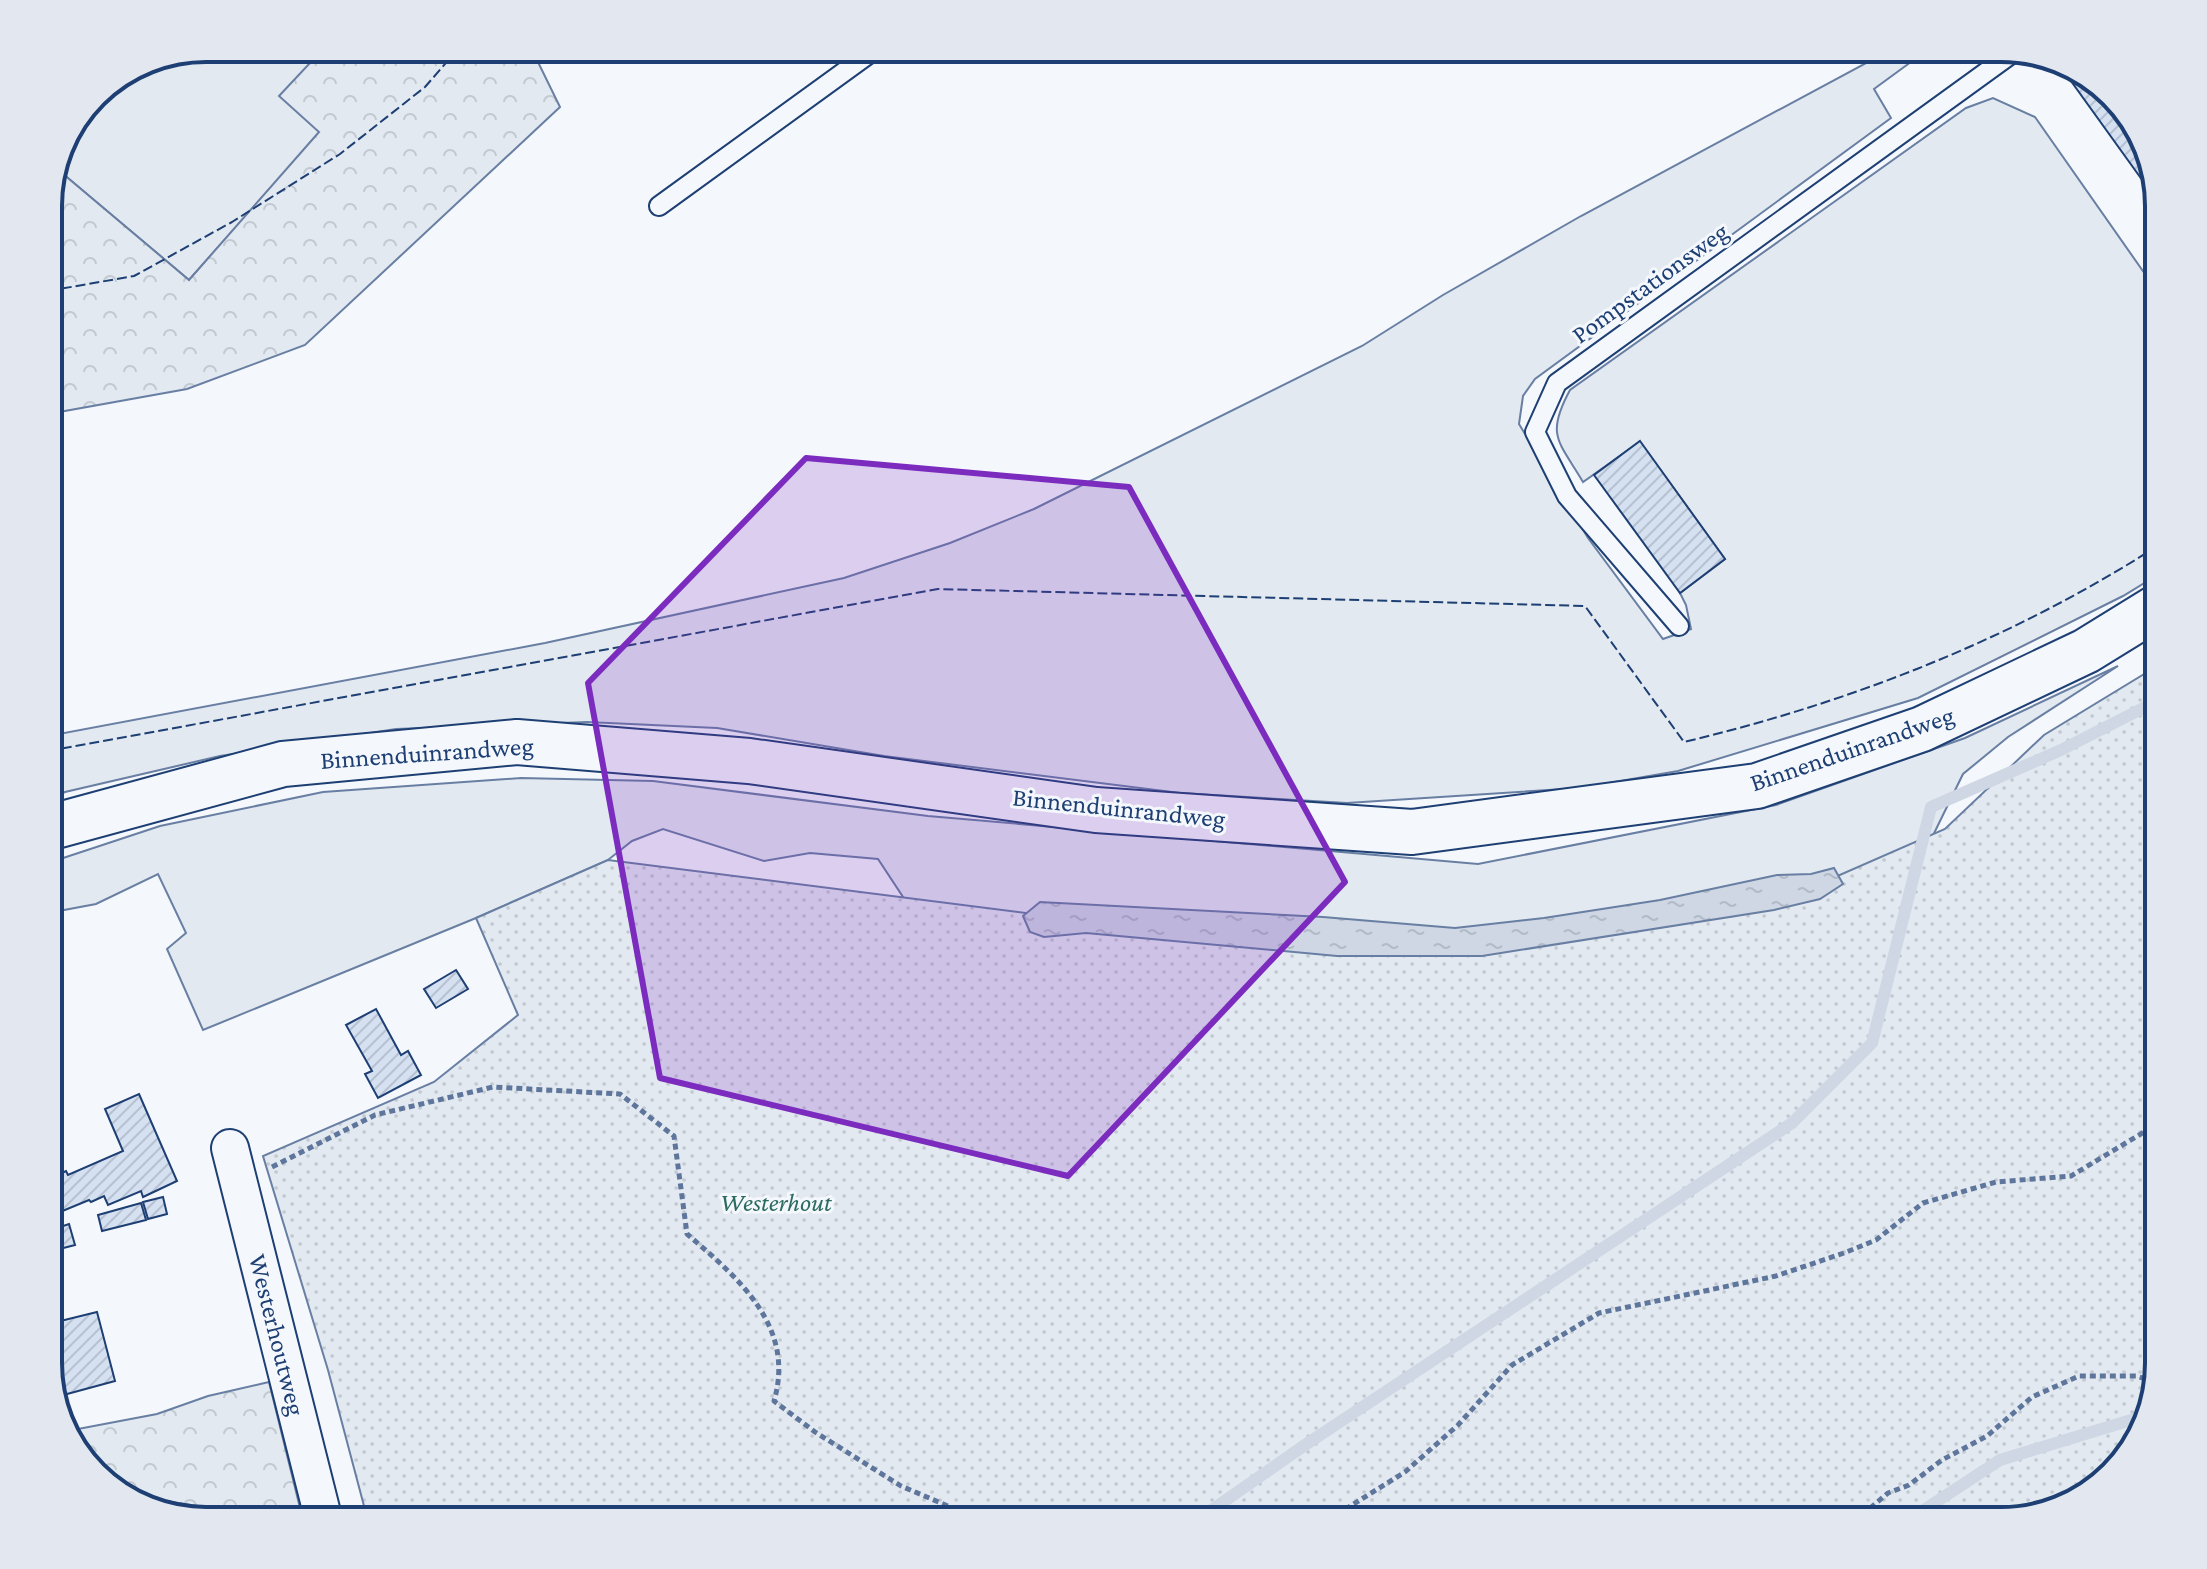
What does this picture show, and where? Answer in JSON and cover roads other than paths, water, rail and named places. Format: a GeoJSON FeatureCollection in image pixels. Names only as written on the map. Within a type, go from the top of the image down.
{"type":"FeatureCollection","features":[{"type":"Feature","properties":{"kind":"main road","name":"Binnenduinrandweg"},"geometry":{"type":"LineString","coordinates":[[62,824],[283,764],[517,742],[749,761],[1096,810],[1412,832],[1757,786],[1922,729],[2086,651],[2145,615]]}},
{"type":"Feature","properties":{"kind":"street","name":"Westerhoutweg"},"geometry":{"type":"LineString","coordinates":[[230,1148],[320,1507]]}},
{"type":"Feature","properties":{"kind":"lane"},"geometry":{"type":"LineString","coordinates":[[659,206],[858,62]]}},
{"type":"Feature","properties":{"kind":"lane","name":"Pompstationsweg"},"geometry":{"type":"LineString","coordinates":[[1679,626],[1567,496],[1535,432],[1557,383],[2000,62]]}},
{"type":"Feature","properties":{"kind":"water"},"geometry":{"type":"Polygon","coordinates":[[[1834,868],[1843,884],[1820,899],[1774,910],[1482,956],[1337,956],[1086,933],[1044,937],[1030,932],[1023,916],[1040,902],[1323,917],[1455,928],[1660,900],[1777,875],[1811,874],[1834,868]]]}},
{"type":"Feature","properties":{"kind":"waterway"},"geometry":{"type":"LineString","coordinates":[[1216,1507],[1792,1123],[1872,1043],[1931,807],[2061,750],[2145,707]]}},
{"type":"Feature","properties":{"kind":"waterway"},"geometry":{"type":"LineString","coordinates":[[1928,1507],[2000,1460],[2133,1420]]}},
{"type":"Feature","properties":{"kind":"park label","name":"Westerhout"},"geometry":{"type":"Point","coordinates":[776,1202]}}]}
